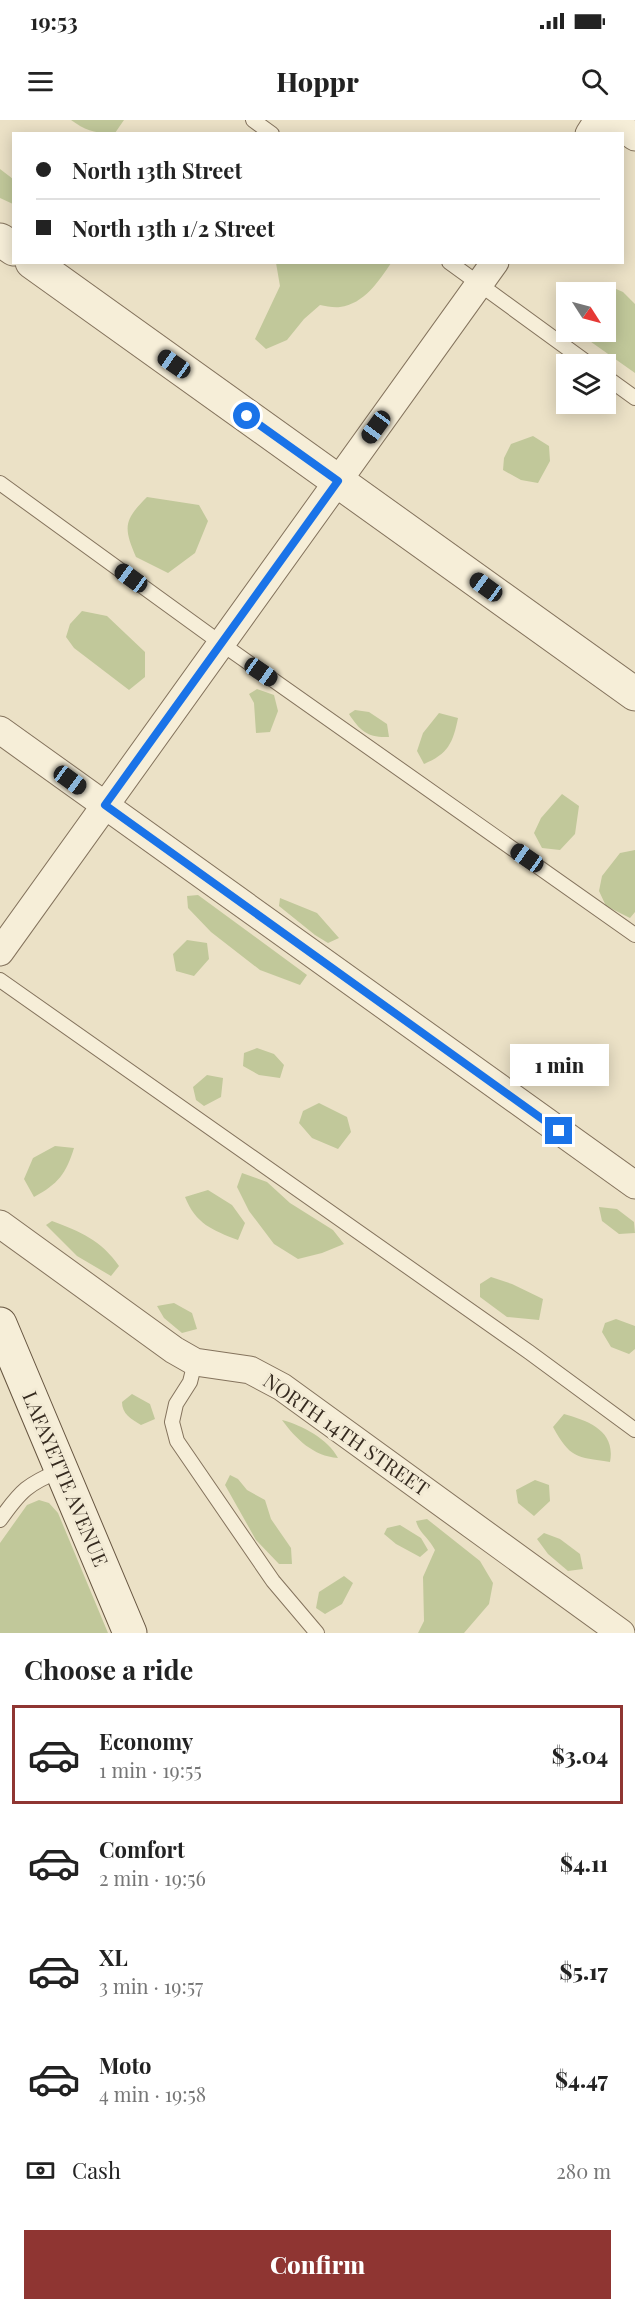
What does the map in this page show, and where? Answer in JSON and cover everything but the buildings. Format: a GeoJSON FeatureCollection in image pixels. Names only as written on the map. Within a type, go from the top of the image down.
{"type":"FeatureCollection","features":[{"type":"Feature","properties":{"kind":"street"},"geometry":{"type":"LineString","coordinates":[[611,120],[635,137]]}},
{"type":"Feature","properties":{"kind":"street"},"geometry":{"type":"LineString","coordinates":[[35,264],[635,694]]}},
{"type":"Feature","properties":{"kind":"street"},"geometry":{"type":"LineString","coordinates":[[0,952],[494,264]]}},
{"type":"Feature","properties":{"kind":"street"},"geometry":{"type":"LineString","coordinates":[[0,730],[635,1185]]}},
{"type":"Feature","properties":{"kind":"street","name":"NORTH 14TH STREET"},"geometry":{"type":"LineString","coordinates":[[0,1224],[174,1350],[195,1362],[250,1370],[275,1382],[621,1633]]}},
{"type":"Feature","properties":{"kind":"street","name":"LAFAYETTE AVENUE"},"geometry":{"type":"LineString","coordinates":[[0,1324],[130,1633]]}},
{"type":"Feature","properties":{"kind":"lane"},"geometry":{"type":"LineString","coordinates":[[252,120],[269,132]]}},
{"type":"Feature","properties":{"kind":"lane"},"geometry":{"type":"LineString","coordinates":[[453,264],[575,354]]}},
{"type":"Feature","properties":{"kind":"lane"},"geometry":{"type":"LineString","coordinates":[[616,384],[635,398]]}},
{"type":"Feature","properties":{"kind":"lane"},"geometry":{"type":"LineString","coordinates":[[0,483],[222,644],[635,935]]}},
{"type":"Feature","properties":{"kind":"lane"},"geometry":{"type":"LineString","coordinates":[[0,980],[529,1352],[635,1430]]}},
{"type":"Feature","properties":{"kind":"lane"},"geometry":{"type":"LineString","coordinates":[[195,1362],[190,1382],[176,1404],[172,1422],[177,1440],[273,1581],[317,1633]]}},
{"type":"Feature","properties":{"kind":"lane"},"geometry":{"type":"LineString","coordinates":[[0,1520],[23,1490],[35,1481],[61,1470]]}},
{"type":"Feature","properties":{"kind":"green space"},"geometry":{"type":"Polygon","coordinates":[[[71,120],[124,120],[116,132],[97,132],[71,120]]]}},
{"type":"Feature","properties":{"kind":"green space"},"geometry":{"type":"Polygon","coordinates":[[[0,169],[12,178],[12,204],[0,198],[0,169]]]}},
{"type":"Feature","properties":{"kind":"green space"},"geometry":{"type":"Polygon","coordinates":[[[276,264],[390,264],[364,297],[340,307],[320,305],[304,319],[287,340],[266,349],[255,339],[280,286],[276,264]]]}},
{"type":"Feature","properties":{"kind":"green space"},"geometry":{"type":"Polygon","coordinates":[[[616,289],[623,292],[635,304],[635,373],[616,360],[616,354],[608,354],[591,342],[616,342],[616,289]]]}},
{"type":"Feature","properties":{"kind":"green space"},"geometry":{"type":"Polygon","coordinates":[[[533,436],[549,446],[550,461],[538,483],[521,480],[503,470],[504,458],[511,444],[533,436]]]}},
{"type":"Feature","properties":{"kind":"green space"},"geometry":{"type":"Polygon","coordinates":[[[147,497],[199,505],[208,521],[195,553],[168,573],[136,557],[129,538],[130,518],[147,497]]]}},
{"type":"Feature","properties":{"kind":"green space"},"geometry":{"type":"Polygon","coordinates":[[[82,611],[107,616],[145,652],[145,677],[129,690],[74,648],[66,637],[70,624],[82,611]]]}},
{"type":"Feature","properties":{"kind":"green space"},"geometry":{"type":"Polygon","coordinates":[[[257,689],[274,695],[278,711],[270,732],[256,733],[254,703],[249,694],[257,689]]]}},
{"type":"Feature","properties":{"kind":"green space"},"geometry":{"type":"Polygon","coordinates":[[[355,710],[369,712],[387,724],[389,737],[370,735],[361,729],[349,714],[355,710]]]}},
{"type":"Feature","properties":{"kind":"green space"},"geometry":{"type":"Polygon","coordinates":[[[439,713],[458,718],[454,734],[444,752],[424,764],[417,751],[423,733],[439,713]]]}},
{"type":"Feature","properties":{"kind":"green space"},"geometry":{"type":"Polygon","coordinates":[[[562,794],[579,806],[575,834],[560,850],[542,848],[534,833],[541,818],[562,794]]]}},
{"type":"Feature","properties":{"kind":"green space"},"geometry":{"type":"Polygon","coordinates":[[[635,850],[635,912],[630,918],[606,906],[599,891],[602,876],[620,853],[635,850]]]}},
{"type":"Feature","properties":{"kind":"green space"},"geometry":{"type":"Polygon","coordinates":[[[198,895],[307,975],[300,985],[260,970],[211,932],[188,908],[187,896],[198,895]]]}},
{"type":"Feature","properties":{"kind":"green space"},"geometry":{"type":"Polygon","coordinates":[[[280,898],[317,913],[339,938],[328,943],[315,935],[279,906],[280,898]]]}},
{"type":"Feature","properties":{"kind":"green space"},"geometry":{"type":"Polygon","coordinates":[[[187,940],[207,943],[209,959],[194,976],[176,971],[173,954],[187,940]]]}},
{"type":"Feature","properties":{"kind":"green space"},"geometry":{"type":"Polygon","coordinates":[[[257,1048],[274,1054],[284,1065],[280,1078],[259,1075],[243,1066],[244,1053],[257,1048]]]}},
{"type":"Feature","properties":{"kind":"green space"},"geometry":{"type":"Polygon","coordinates":[[[207,1075],[223,1078],[221,1097],[204,1106],[196,1100],[193,1087],[207,1075]]]}},
{"type":"Feature","properties":{"kind":"green space"},"geometry":{"type":"Polygon","coordinates":[[[319,1103],[347,1117],[351,1132],[338,1149],[312,1138],[299,1123],[303,1111],[319,1103]]]}},
{"type":"Feature","properties":{"kind":"green space"},"geometry":{"type":"Polygon","coordinates":[[[55,1146],[74,1148],[68,1165],[55,1183],[34,1197],[24,1179],[33,1158],[55,1146]]]}},
{"type":"Feature","properties":{"kind":"green space"},"geometry":{"type":"Polygon","coordinates":[[[242,1173],[267,1182],[290,1203],[333,1230],[344,1244],[298,1259],[274,1244],[249,1211],[237,1187],[242,1173]]]}},
{"type":"Feature","properties":{"kind":"green space"},"geometry":{"type":"Polygon","coordinates":[[[208,1190],[232,1205],[245,1223],[238,1240],[206,1225],[189,1206],[185,1197],[208,1190]]]}},
{"type":"Feature","properties":{"kind":"green space"},"geometry":{"type":"Polygon","coordinates":[[[599,1207],[617,1209],[634,1222],[635,1233],[619,1234],[602,1221],[599,1207]]]}},
{"type":"Feature","properties":{"kind":"green space"},"geometry":{"type":"Polygon","coordinates":[[[52,1221],[98,1243],[119,1266],[111,1276],[77,1256],[46,1225],[52,1221]]]}},
{"type":"Feature","properties":{"kind":"green space"},"geometry":{"type":"Polygon","coordinates":[[[491,1277],[543,1299],[539,1320],[507,1317],[480,1297],[480,1284],[491,1277]]]}},
{"type":"Feature","properties":{"kind":"green space"},"geometry":{"type":"Polygon","coordinates":[[[174,1303],[192,1313],[197,1329],[182,1333],[164,1318],[157,1306],[174,1303]]]}},
{"type":"Feature","properties":{"kind":"green space"},"geometry":{"type":"Polygon","coordinates":[[[616,1319],[635,1326],[635,1349],[629,1354],[611,1347],[602,1332],[605,1323],[616,1319]]]}},
{"type":"Feature","properties":{"kind":"green space"},"geometry":{"type":"Polygon","coordinates":[[[132,1394],[150,1404],[155,1419],[141,1425],[128,1416],[122,1402],[132,1394]]]}},
{"type":"Feature","properties":{"kind":"green space"},"geometry":{"type":"Polygon","coordinates":[[[564,1414],[591,1424],[605,1435],[611,1451],[610,1462],[582,1457],[564,1445],[553,1427],[564,1414]]]}},
{"type":"Feature","properties":{"kind":"green space"},"geometry":{"type":"Polygon","coordinates":[[[282,1420],[298,1425],[314,1434],[334,1451],[338,1458],[313,1450],[293,1434],[282,1420]]]}},
{"type":"Feature","properties":{"kind":"green space"},"geometry":{"type":"Polygon","coordinates":[[[230,1475],[238,1479],[247,1490],[265,1500],[271,1519],[291,1548],[292,1564],[279,1564],[256,1540],[225,1485],[230,1475]]]}},
{"type":"Feature","properties":{"kind":"green space"},"geometry":{"type":"Polygon","coordinates":[[[535,1480],[549,1485],[550,1501],[534,1516],[518,1503],[516,1490],[535,1480]]]}},
{"type":"Feature","properties":{"kind":"green space"},"geometry":{"type":"Polygon","coordinates":[[[39,1500],[49,1503],[58,1513],[108,1633],[0,1633],[0,1543],[27,1505],[39,1500]]]}},
{"type":"Feature","properties":{"kind":"green space"},"geometry":{"type":"Polygon","coordinates":[[[427,1519],[480,1561],[493,1583],[489,1604],[464,1633],[418,1633],[424,1621],[423,1577],[435,1550],[419,1529],[416,1521],[427,1519]]]}},
{"type":"Feature","properties":{"kind":"green space"},"geometry":{"type":"Polygon","coordinates":[[[400,1525],[421,1538],[428,1550],[420,1557],[396,1544],[384,1534],[387,1528],[400,1525]]]}},
{"type":"Feature","properties":{"kind":"green space"},"geometry":{"type":"Polygon","coordinates":[[[544,1533],[560,1539],[580,1554],[583,1569],[568,1571],[548,1554],[537,1539],[544,1533]]]}},
{"type":"Feature","properties":{"kind":"green space"},"geometry":{"type":"Polygon","coordinates":[[[344,1576],[353,1583],[342,1604],[325,1614],[316,1608],[319,1592],[344,1576]]]}},
{"type":"Feature","properties":{"kind":"route"},"geometry":{"type":"LineString","coordinates":[[247,416],[338,481],[105,805],[559,1131]]}}]}
